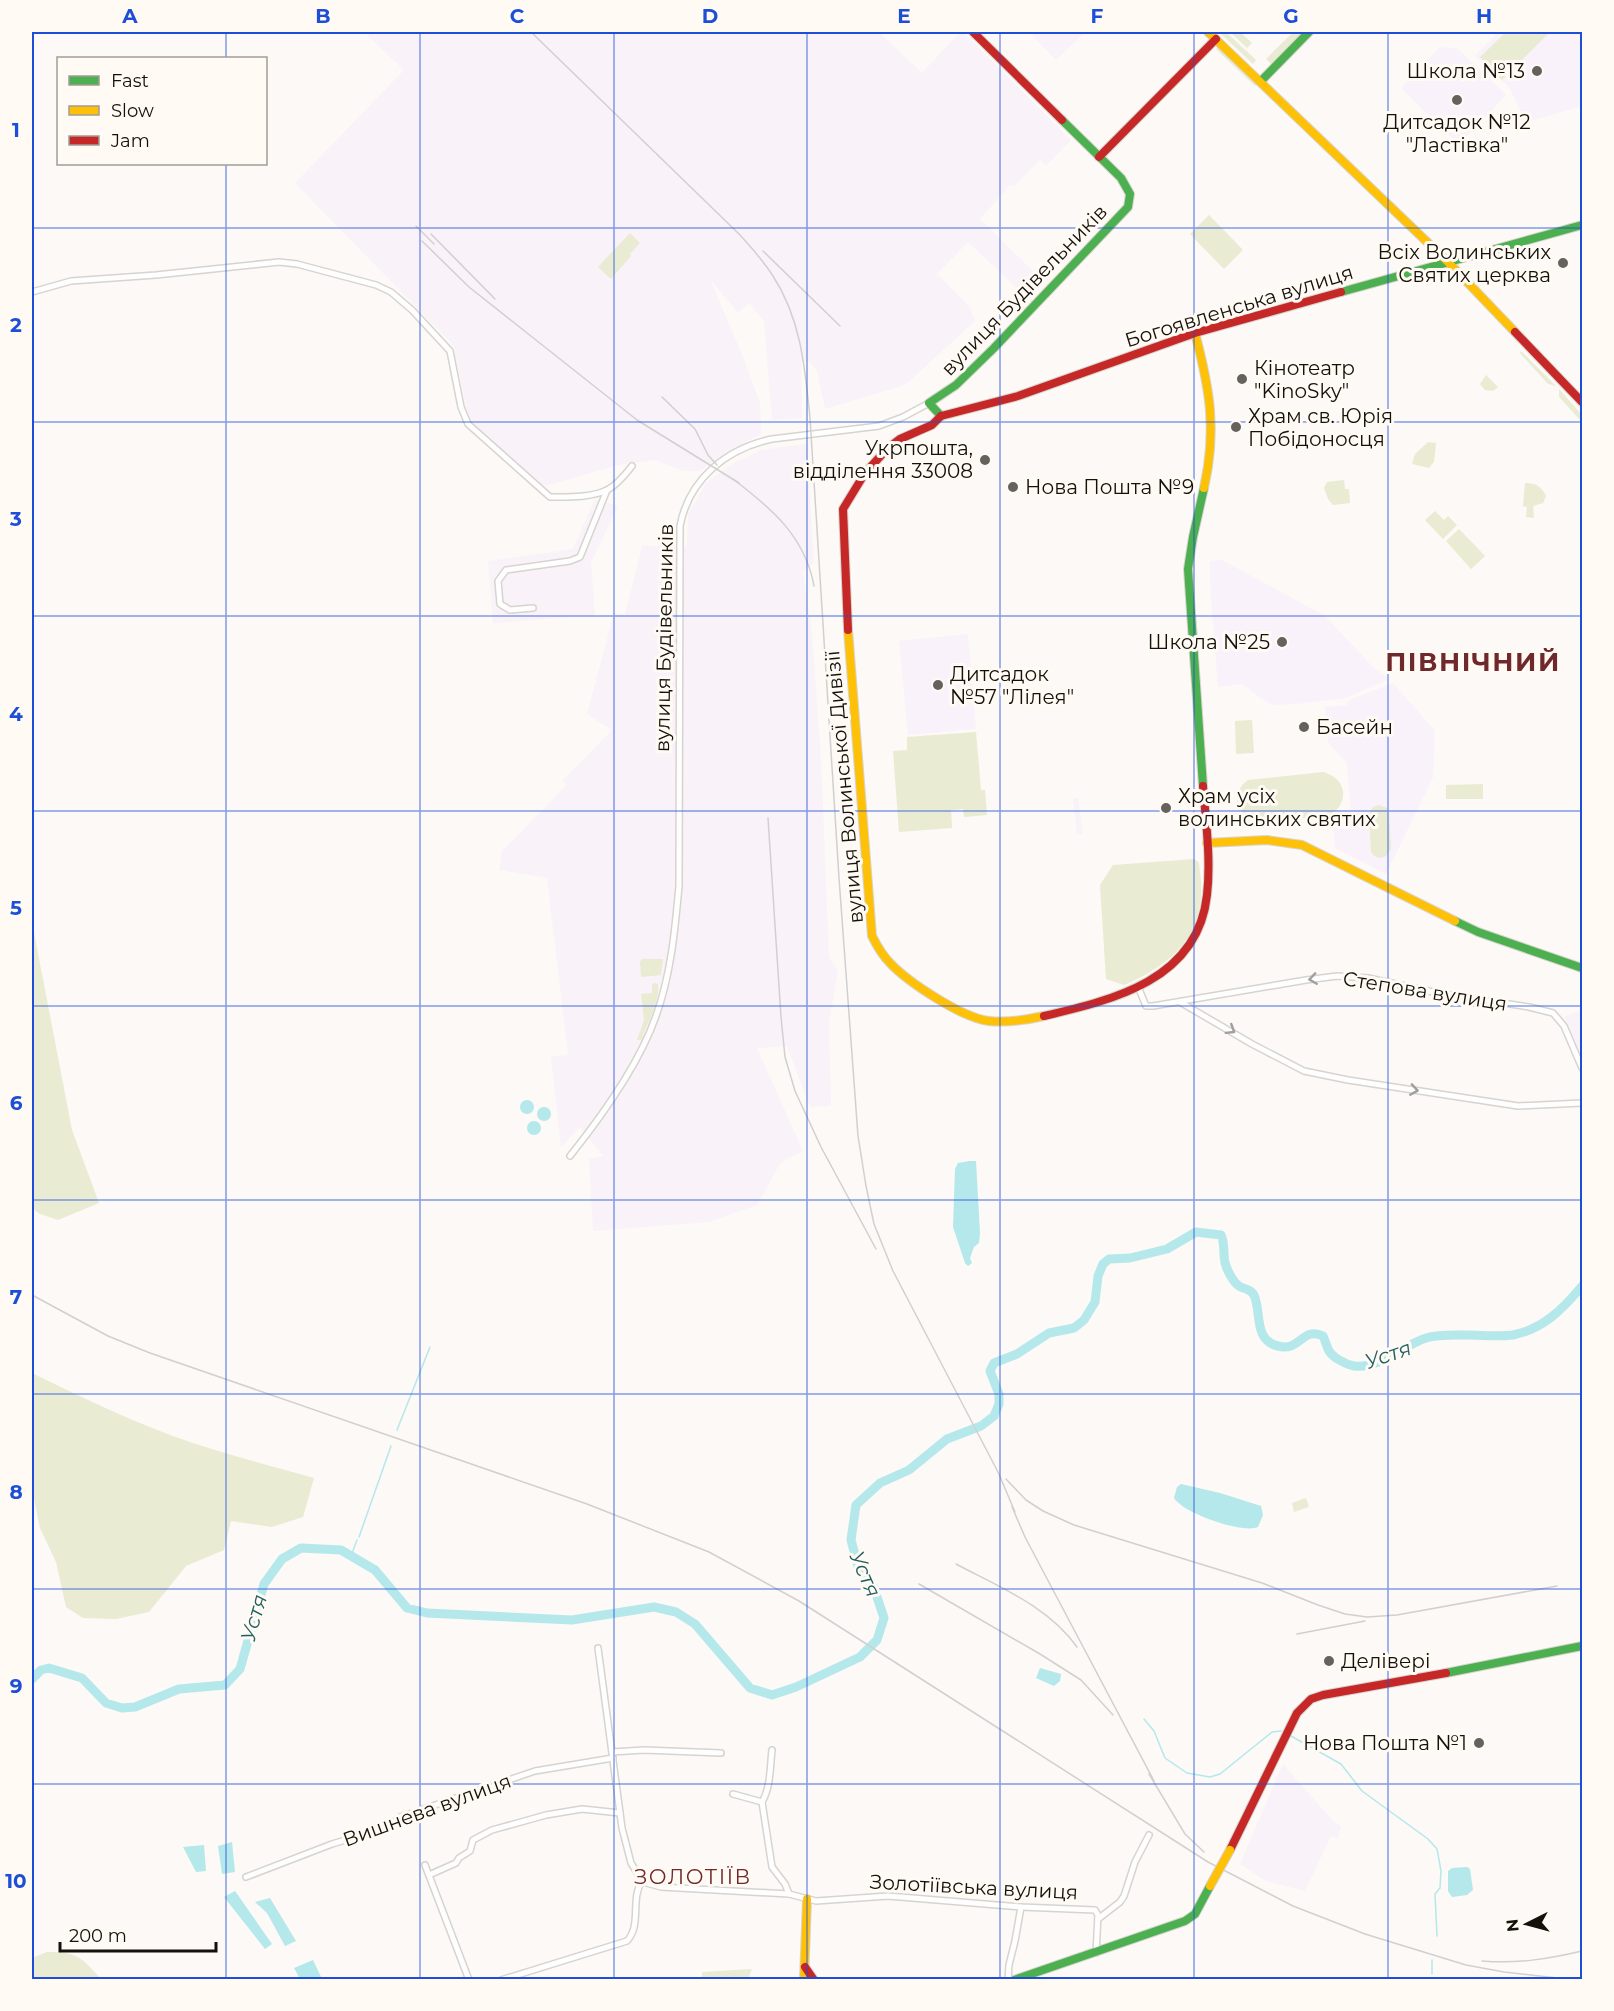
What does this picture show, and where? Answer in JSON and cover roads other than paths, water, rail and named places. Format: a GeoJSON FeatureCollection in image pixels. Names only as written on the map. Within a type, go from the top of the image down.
{"type":"FeatureCollection","features":[{"type":"Feature","properties":{"kind":"street"},"geometry":{"type":"LineString","coordinates":[[973,32],[1099,157],[1216,39]]}},
{"type":"Feature","properties":{"kind":"street"},"geometry":{"type":"LineString","coordinates":[[1208,32],[1448,262],[1582,402]]}},
{"type":"Feature","properties":{"kind":"street"},"geometry":{"type":"LineString","coordinates":[[1261,81],[1309,32]]}},
{"type":"Feature","properties":{"kind":"street","name":"вулиця Будівельників"},"geometry":{"type":"LineString","coordinates":[[570,1156],[613,1099],[651,1026],[665,983],[673,945],[679,886],[680,526],[689,495],[716,465],[755,443],[879,426],[903,417],[956,385],[993,350],[1128,207],[1130,194],[1121,177],[1099,157]]}},
{"type":"Feature","properties":{"kind":"street","name":"Богоявленська вулиця"},"geometry":{"type":"LineString","coordinates":[[941,416],[1018,396],[1195,333],[1582,225]]}},
{"type":"Feature","properties":{"kind":"street"},"geometry":{"type":"LineString","coordinates":[[32,292],[71,281],[279,262],[297,264],[376,285],[391,292],[412,310],[450,351],[461,407],[468,424],[550,497],[566,497],[607,490],[618,482],[632,466]]}},
{"type":"Feature","properties":{"kind":"street"},"geometry":{"type":"LineString","coordinates":[[1139,989],[1170,967],[1196,935],[1207,903],[1209,881],[1188,569],[1191,541],[1208,464],[1212,426],[1195,333]]}},
{"type":"Feature","properties":{"kind":"street"},"geometry":{"type":"LineString","coordinates":[[929,403],[941,416]]}},
{"type":"Feature","properties":{"kind":"street","name":"вулиця Волинської Дивізії"},"geometry":{"type":"LineString","coordinates":[[941,416],[936,425],[896,442],[886,449],[849,496],[843,509],[848,630],[872,936],[884,958],[900,973],[956,1008],[988,1021],[1017,1021],[1139,989]]}},
{"type":"Feature","properties":{"kind":"street"},"geometry":{"type":"LineString","coordinates":[[533,608],[510,610],[500,604],[498,581],[506,570],[570,561],[580,557],[607,490]]}},
{"type":"Feature","properties":{"kind":"street"},"geometry":{"type":"LineString","coordinates":[[1207,843],[1269,840],[1302,845],[1478,932],[1582,968]]}},
{"type":"Feature","properties":{"kind":"street","name":"Степова вулиця"},"geometry":{"type":"LineString","coordinates":[[1139,989],[1146,1006],[1327,977],[1368,978],[1553,1013],[1564,1026],[1582,1068]]}},
{"type":"Feature","properties":{"kind":"street"},"geometry":{"type":"LineString","coordinates":[[1180,1002],[1304,1071],[1518,1106],[1582,1102]]}},
{"type":"Feature","properties":{"kind":"street"},"geometry":{"type":"LineString","coordinates":[[1014,1980],[1185,1922],[1195,1914],[1230,1850],[1297,1713],[1311,1699],[1582,1646]]}},
{"type":"Feature","properties":{"kind":"street"},"geometry":{"type":"LineString","coordinates":[[501,1980],[627,1941],[633,1935],[635,1897],[642,1881],[631,1863],[625,1843],[598,1648]]}},
{"type":"Feature","properties":{"kind":"street","name":"Вишнева вулиця"},"geometry":{"type":"LineString","coordinates":[[246,1877],[332,1844],[386,1828],[400,1817],[535,1771],[644,1750],[721,1753]]}},
{"type":"Feature","properties":{"kind":"street"},"geometry":{"type":"LineString","coordinates":[[772,1750],[770,1774],[762,1802],[767,1821],[771,1864],[789,1894]]}},
{"type":"Feature","properties":{"kind":"street"},"geometry":{"type":"LineString","coordinates":[[733,1794],[762,1802]]}},
{"type":"Feature","properties":{"kind":"street"},"geometry":{"type":"LineString","coordinates":[[429,1875],[456,1863],[459,1858],[470,1851],[472,1839],[492,1830],[546,1815],[582,1809],[620,1813]]}},
{"type":"Feature","properties":{"kind":"street"},"geometry":{"type":"LineString","coordinates":[[1098,1919],[1120,1902],[1124,1896],[1135,1862],[1149,1835]]}},
{"type":"Feature","properties":{"kind":"street"},"geometry":{"type":"LineString","coordinates":[[425,1865],[469,1980]]}},
{"type":"Feature","properties":{"kind":"street","name":"Золотіївська вулиця"},"geometry":{"type":"LineString","coordinates":[[642,1881],[661,1887],[789,1894],[816,1901],[888,1896],[1021,1907],[1095,1910],[1098,1912],[1096,1953]]}},
{"type":"Feature","properties":{"kind":"street"},"geometry":{"type":"LineString","coordinates":[[804,1980],[807,1899]]}},
{"type":"Feature","properties":{"kind":"street"},"geometry":{"type":"LineString","coordinates":[[1008,1980],[1021,1907]]}},
{"type":"Feature","properties":{"kind":"street"},"geometry":{"type":"LineString","coordinates":[[805,1967],[814,1980]]}},
{"type":"Feature","properties":{"kind":"water"},"geometry":{"type":"Polygon","coordinates":[[[524,1100],[530,1100],[534,1107],[530,1114],[524,1114],[520,1110],[520,1104],[524,1100]]]}},
{"type":"Feature","properties":{"kind":"water"},"geometry":{"type":"Polygon","coordinates":[[[541,1107],[547,1107],[551,1114],[547,1121],[541,1121],[537,1117],[537,1111],[541,1107]]]}},
{"type":"Feature","properties":{"kind":"water"},"geometry":{"type":"Polygon","coordinates":[[[531,1121],[537,1121],[541,1128],[537,1135],[531,1135],[527,1131],[527,1125],[531,1121]]]}},
{"type":"Feature","properties":{"kind":"water"},"geometry":{"type":"Polygon","coordinates":[[[976,1161],[980,1233],[979,1243],[974,1247],[970,1258],[972,1263],[968,1266],[953,1227],[955,1169],[958,1163],[976,1161]]]}},
{"type":"Feature","properties":{"kind":"water"},"geometry":{"type":"Polygon","coordinates":[[[1181,1484],[1261,1506],[1263,1515],[1258,1527],[1239,1528],[1213,1521],[1189,1510],[1174,1498],[1177,1487],[1181,1484]]]}},
{"type":"Feature","properties":{"kind":"water"},"geometry":{"type":"Polygon","coordinates":[[[1040,1668],[1061,1674],[1060,1681],[1054,1686],[1036,1678],[1040,1668]]]}},
{"type":"Feature","properties":{"kind":"water"},"geometry":{"type":"Polygon","coordinates":[[[232,1842],[235,1872],[222,1874],[218,1846],[232,1842]]]}},
{"type":"Feature","properties":{"kind":"water"},"geometry":{"type":"Polygon","coordinates":[[[204,1845],[206,1871],[196,1872],[183,1847],[204,1845]]]}},
{"type":"Feature","properties":{"kind":"water"},"geometry":{"type":"Polygon","coordinates":[[[1467,1867],[1470,1869],[1473,1890],[1467,1895],[1452,1897],[1448,1891],[1448,1871],[1452,1868],[1467,1867]]]}},
{"type":"Feature","properties":{"kind":"water"},"geometry":{"type":"Polygon","coordinates":[[[235,1891],[272,1944],[265,1949],[224,1897],[235,1891]]]}},
{"type":"Feature","properties":{"kind":"water"},"geometry":{"type":"Polygon","coordinates":[[[270,1898],[296,1941],[285,1946],[267,1913],[255,1902],[270,1898]]]}},
{"type":"Feature","properties":{"kind":"water"},"geometry":{"type":"Polygon","coordinates":[[[313,1960],[322,1979],[300,1979],[294,1968],[313,1960]]]}},
{"type":"Feature","properties":{"kind":"waterway","name":"Устя"},"geometry":{"type":"LineString","coordinates":[[32,1679],[41,1670],[49,1668],[82,1678],[106,1703],[122,1708],[135,1707],[179,1689],[225,1685],[240,1669],[264,1584],[282,1559],[301,1548],[341,1550],[375,1570],[407,1608],[427,1613],[572,1620],[654,1607],[676,1612],[695,1624],[750,1688],[772,1695],[796,1687],[860,1657],[877,1640],[884,1618],[874,1588],[858,1566],[851,1540],[856,1505],[880,1483],[909,1470],[947,1439],[981,1426],[994,1416],[999,1404],[999,1394],[990,1371],[994,1363],[1017,1354],[1049,1333],[1074,1328],[1084,1320],[1095,1302],[1098,1276],[1103,1264],[1109,1259],[1130,1258],[1167,1249],[1196,1232],[1221,1235],[1225,1262],[1231,1277],[1237,1285],[1251,1291],[1254,1295],[1262,1332],[1270,1343],[1278,1346],[1292,1346],[1306,1336],[1316,1334],[1323,1336],[1332,1355],[1354,1366],[1382,1361],[1431,1337],[1441,1335],[1507,1336],[1524,1332],[1552,1317],[1582,1286]]}},
{"type":"Feature","properties":{"kind":"waterway"},"geometry":{"type":"LineString","coordinates":[[397,1430],[430,1347]]}},
{"type":"Feature","properties":{"kind":"waterway"},"geometry":{"type":"LineString","coordinates":[[359,1537],[391,1446]]}},
{"type":"Feature","properties":{"kind":"waterway"},"geometry":{"type":"LineString","coordinates":[[351,1556],[357,1540]]}},
{"type":"Feature","properties":{"kind":"waterway"},"geometry":{"type":"LineString","coordinates":[[1144,1719],[1154,1731],[1165,1758],[1187,1773],[1210,1777],[1220,1774],[1272,1732],[1281,1731]]}},
{"type":"Feature","properties":{"kind":"waterway"},"geometry":{"type":"LineString","coordinates":[[1291,1736],[1341,1764],[1362,1791],[1428,1839],[1437,1849],[1441,1871],[1440,1888],[1435,1894],[1437,1936]]}},
{"type":"Feature","properties":{"kind":"waterway"},"geometry":{"type":"LineString","coordinates":[[1432,1960],[1432,1974]]}},
{"type":"Feature","properties":{"kind":"railway"},"geometry":{"type":"LineString","coordinates":[[531,32],[747,243],[773,276],[790,309],[796,327],[810,418],[839,878],[858,1136],[866,1186],[874,1224],[893,1271],[998,1472],[1015,1512]]}},
{"type":"Feature","properties":{"kind":"railway"},"geometry":{"type":"LineString","coordinates":[[416,226],[434,244]]}},
{"type":"Feature","properties":{"kind":"railway"},"geometry":{"type":"LineString","coordinates":[[431,234],[495,299]]}},
{"type":"Feature","properties":{"kind":"railway"},"geometry":{"type":"LineString","coordinates":[[422,241],[469,287],[637,420],[739,483]]}},
{"type":"Feature","properties":{"kind":"railway"},"geometry":{"type":"LineString","coordinates":[[763,251],[840,326]]}},
{"type":"Feature","properties":{"kind":"railway"},"geometry":{"type":"LineString","coordinates":[[662,397],[695,429],[708,455],[717,465]]}},
{"type":"Feature","properties":{"kind":"railway"},"geometry":{"type":"LineString","coordinates":[[733,479],[773,512],[794,538],[803,552],[814,586]]}},
{"type":"Feature","properties":{"kind":"railway"},"geometry":{"type":"LineString","coordinates":[[768,818],[785,1057],[795,1091],[821,1147],[876,1249]]}},
{"type":"Feature","properties":{"kind":"railway"},"geometry":{"type":"LineString","coordinates":[[32,1295],[108,1336],[150,1353],[587,1504],[709,1552],[799,1601],[1208,1862],[1293,1906],[1365,1934],[1466,1965],[1575,1980]]}},
{"type":"Feature","properties":{"kind":"railway"},"geometry":{"type":"LineString","coordinates":[[1006,1479],[1026,1500],[1043,1511],[1074,1525],[1262,1583],[1345,1614],[1367,1617],[1397,1615],[1557,1586]]}},
{"type":"Feature","properties":{"kind":"railway"},"geometry":{"type":"LineString","coordinates":[[1012,1507],[1025,1537],[1154,1781]]}},
{"type":"Feature","properties":{"kind":"railway"},"geometry":{"type":"LineString","coordinates":[[956,1564],[1037,1609],[1052,1620],[1077,1647]]}},
{"type":"Feature","properties":{"kind":"railway"},"geometry":{"type":"LineString","coordinates":[[919,1584],[1081,1680],[1113,1715]]}},
{"type":"Feature","properties":{"kind":"railway"},"geometry":{"type":"LineString","coordinates":[[1297,1634],[1365,1621]]}},
{"type":"Feature","properties":{"kind":"railway"},"geometry":{"type":"LineString","coordinates":[[1149,1774],[1185,1834],[1204,1852]]}},
{"type":"Feature","properties":{"kind":"railway"},"geometry":{"type":"LineString","coordinates":[[1482,1961],[1532,1960],[1582,1951]]}},
{"type":"Feature","properties":{"kind":"place","name":"Школа №13"},"geometry":{"type":"Point","coordinates":[1537,71]}},
{"type":"Feature","properties":{"kind":"place","name":"Дитсадок №12 \"Ластівка\""},"geometry":{"type":"Point","coordinates":[1457,100]}},
{"type":"Feature","properties":{"kind":"place","name":"Всіх Волинських Святих церква"},"geometry":{"type":"Point","coordinates":[1563,263]}},
{"type":"Feature","properties":{"kind":"place","name":"Кінотеатр \"KinoSky\""},"geometry":{"type":"Point","coordinates":[1242,379]}},
{"type":"Feature","properties":{"kind":"place","name":"Храм св. Юрія Побідоносця"},"geometry":{"type":"Point","coordinates":[1236,427]}},
{"type":"Feature","properties":{"kind":"place","name":"Укрпошта, відділення 33008"},"geometry":{"type":"Point","coordinates":[985,460]}},
{"type":"Feature","properties":{"kind":"place","name":"Нова Пошта №9"},"geometry":{"type":"Point","coordinates":[1013,487]}},
{"type":"Feature","properties":{"kind":"place","name":"Школа №25"},"geometry":{"type":"Point","coordinates":[1282,642]}},
{"type":"Feature","properties":{"kind":"place","name":"Дитсадок №57 \"Лілея\""},"geometry":{"type":"Point","coordinates":[938,685]}},
{"type":"Feature","properties":{"kind":"place","name":"Басейн"},"geometry":{"type":"Point","coordinates":[1304,727]}},
{"type":"Feature","properties":{"kind":"place","name":"Храм усіх волинських святих"},"geometry":{"type":"Point","coordinates":[1166,808]}},
{"type":"Feature","properties":{"kind":"place","name":"Делівері"},"geometry":{"type":"Point","coordinates":[1329,1661]}},
{"type":"Feature","properties":{"kind":"place","name":"Нова Пошта №1"},"geometry":{"type":"Point","coordinates":[1479,1743]}},
{"type":"Feature","properties":{"kind":"district","name":"ПІВНІЧНИЙ"},"geometry":{"type":"Point","coordinates":[1473,662]}},
{"type":"Feature","properties":{"kind":"district","name":"ЗОЛОТІЇВ"},"geometry":{"type":"Point","coordinates":[693,1877]}}]}
